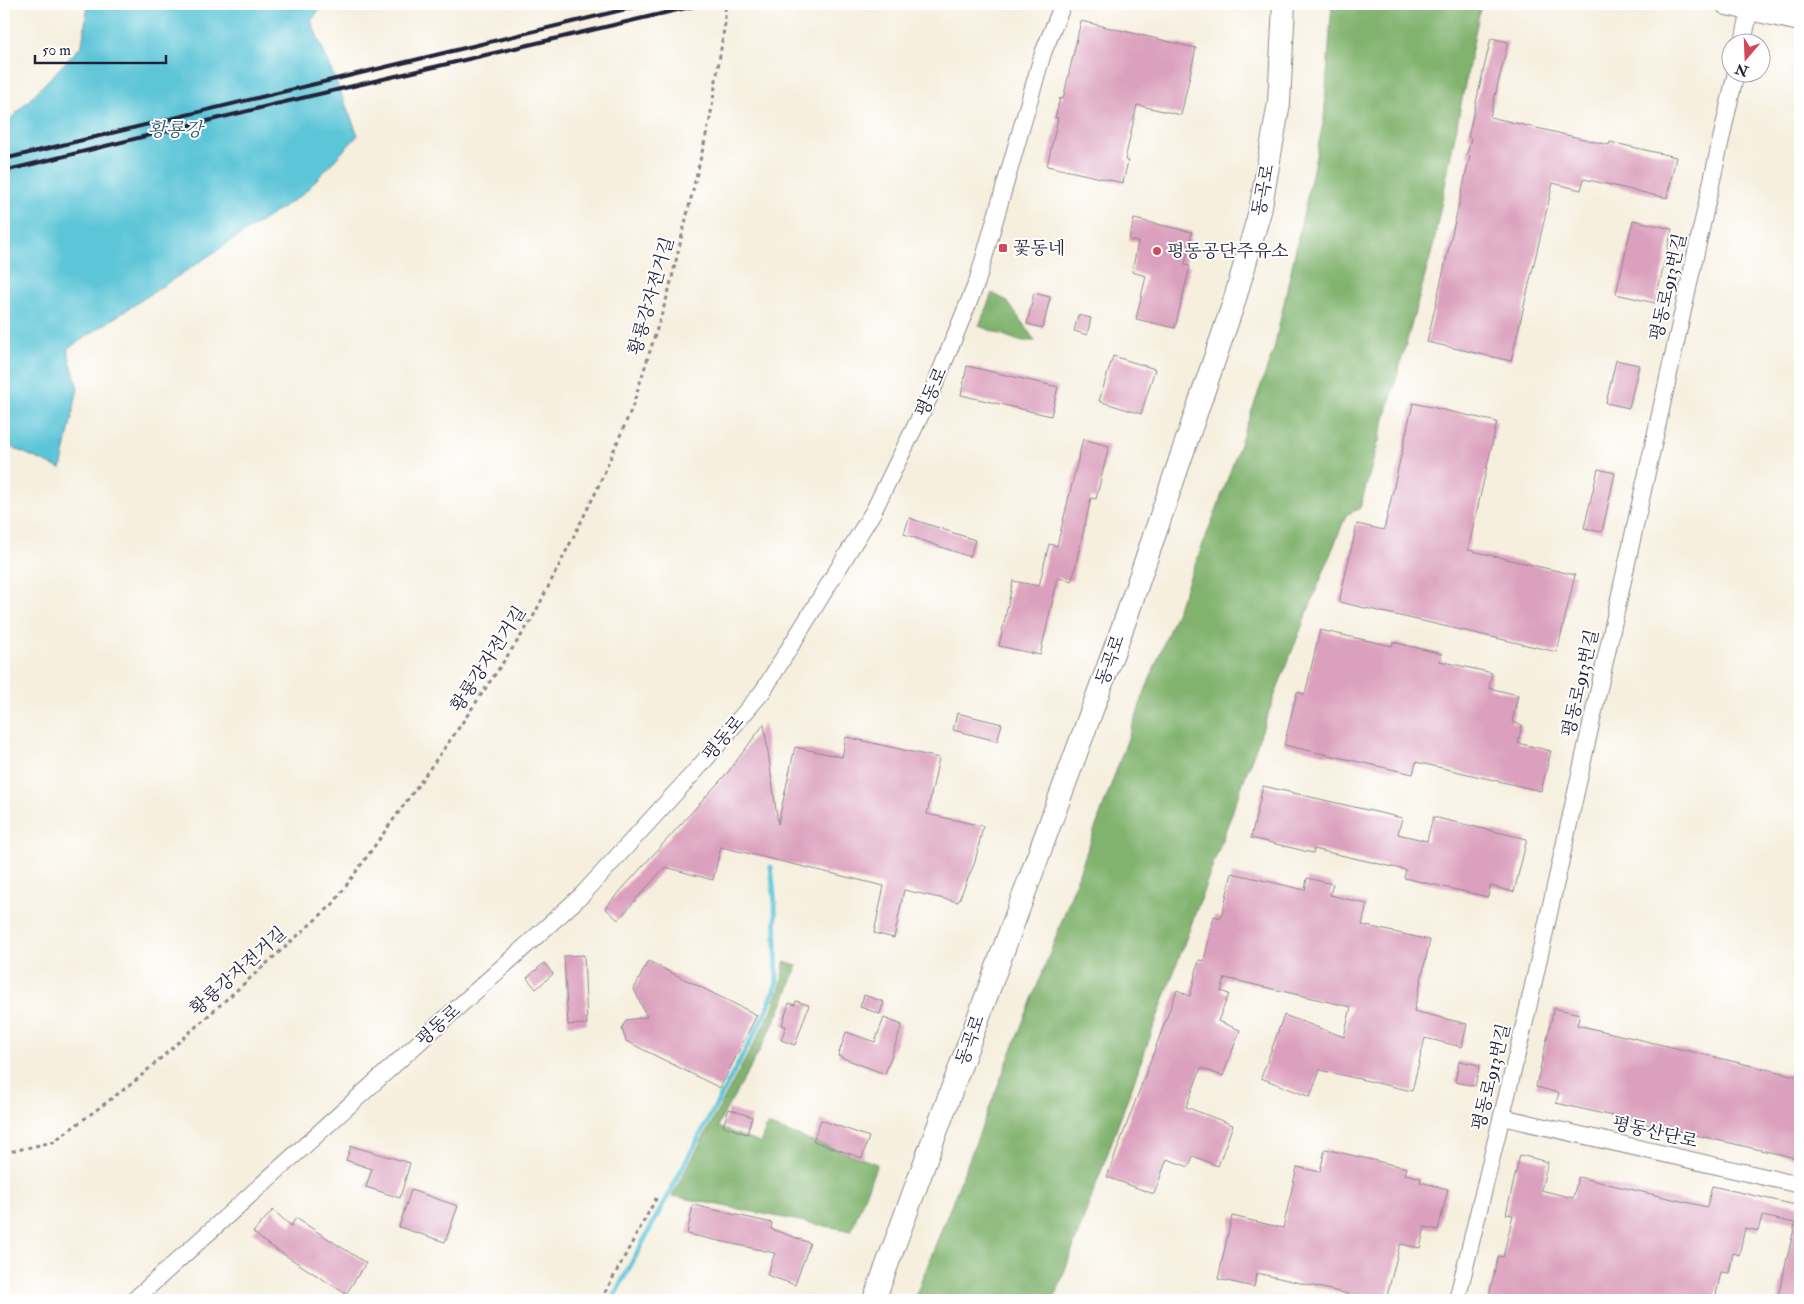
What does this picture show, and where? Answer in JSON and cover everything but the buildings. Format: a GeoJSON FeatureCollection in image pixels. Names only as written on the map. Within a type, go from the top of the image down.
{"type":"FeatureCollection","features":[{"type":"Feature","properties":{"kind":"main road","name":"동곡로"},"geometry":{"type":"LineString","coordinates":[[874,1300],[1126,618],[1234,302],[1260,211],[1277,112],[1284,4]]}},
{"type":"Feature","properties":{"kind":"main road"},"geometry":{"type":"LineString","coordinates":[[1727,4],[1751,6],[1800,20]]}},
{"type":"Feature","properties":{"kind":"street","name":"평동로"},"geometry":{"type":"LineString","coordinates":[[134,1300],[582,895],[699,767],[763,691],[873,512],[931,394],[977,282],[1043,52],[1064,4]]}},
{"type":"Feature","properties":{"kind":"street"},"geometry":{"type":"LineString","coordinates":[[1745,32],[1751,6]]}},
{"type":"Feature","properties":{"kind":"street","name":"평동로913번길"},"geometry":{"type":"LineString","coordinates":[[1457,1300],[1528,1007],[1734,82]]}},
{"type":"Feature","properties":{"kind":"street","name":"평동산단로"},"geometry":{"type":"LineString","coordinates":[[1502,1117],[1800,1185]]}},
{"type":"Feature","properties":{"kind":"path","name":"황룡강자전거길"},"geometry":{"type":"LineString","coordinates":[[4,1153],[53,1142],[134,1082],[333,904],[456,732],[531,621],[595,494],[632,408],[668,294],[710,119],[725,23],[725,4]]}},
{"type":"Feature","properties":{"kind":"path"},"geometry":{"type":"LineString","coordinates":[[601,1300],[658,1194]]}},
{"type":"Feature","properties":{"kind":"green space"},"geometry":{"type":"Polygon","coordinates":[[[1332,4],[1456,4],[1480,9],[1432,251],[1360,508],[1346,515],[1279,684],[1054,1300],[914,1300],[1050,953],[1144,694],[1216,511],[1274,349],[1324,119],[1332,4]]]}},
{"type":"Feature","properties":{"kind":"green space"},"geometry":{"type":"Polygon","coordinates":[[[992,293],[1007,301],[1035,341],[1019,341],[979,326],[992,293]]]}},
{"type":"Feature","properties":{"kind":"green space"},"geometry":{"type":"Polygon","coordinates":[[[784,962],[797,965],[781,1009],[718,1127],[760,1143],[767,1125],[877,1164],[851,1231],[672,1196],[772,1010],[782,981],[784,962]]]}},
{"type":"Feature","properties":{"kind":"water","name":"황룡강"},"geometry":{"type":"Polygon","coordinates":[[[88,4],[323,4],[311,21],[358,135],[303,194],[67,349],[78,388],[61,469],[4,444],[4,126],[82,45],[88,4]]]}},
{"type":"Feature","properties":{"kind":"waterway"},"geometry":{"type":"LineString","coordinates":[[612,1300],[767,1010],[777,983],[775,903],[771,867]]}},
{"type":"Feature","properties":{"kind":"railway"},"geometry":{"type":"LineString","coordinates":[[4,159],[647,4]]}},
{"type":"Feature","properties":{"kind":"railway"},"geometry":{"type":"LineString","coordinates":[[4,171],[272,105],[703,4]]}},
{"type":"Feature","properties":{"kind":"place","name":"꽃동네"},"geometry":{"type":"Point","coordinates":[1003,248]}},
{"type":"Feature","properties":{"kind":"place","name":"평동공단주유소"},"geometry":{"type":"Point","coordinates":[1157,251]}}]}
